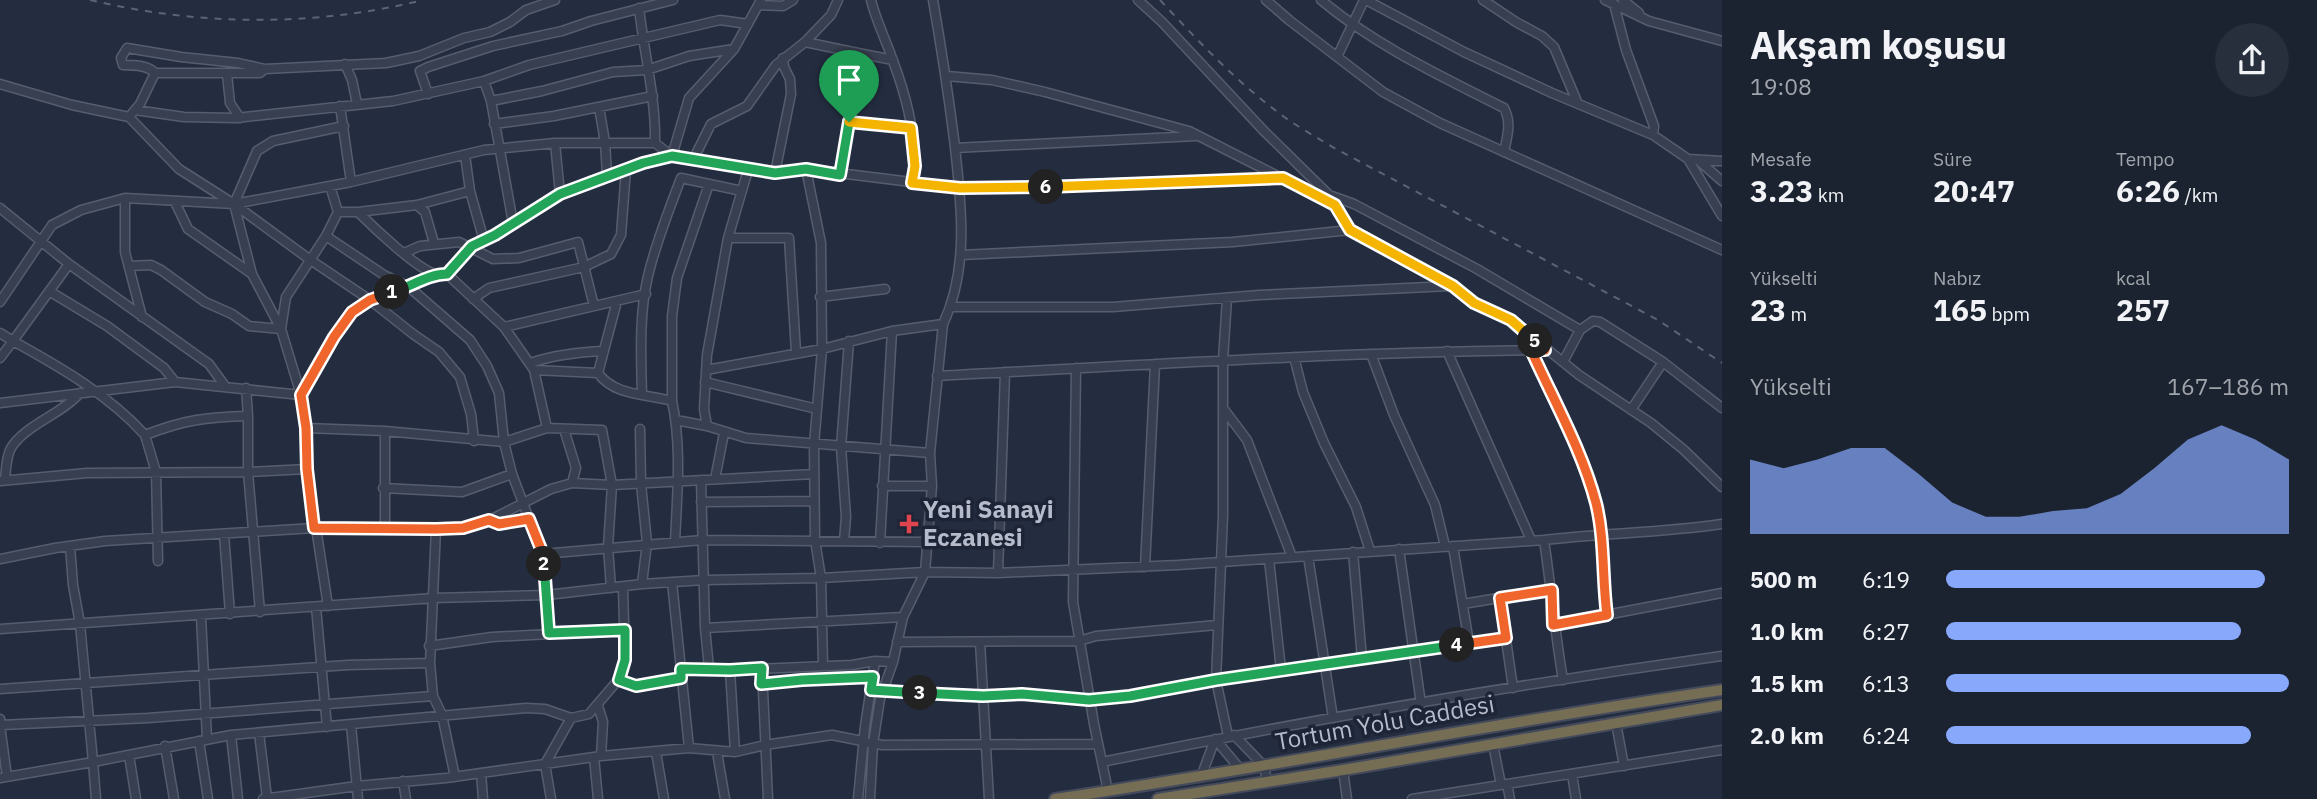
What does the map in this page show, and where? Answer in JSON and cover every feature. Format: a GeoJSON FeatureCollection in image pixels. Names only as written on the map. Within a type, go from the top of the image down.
{"type":"FeatureCollection","features":[{"type":"Feature","properties":{"kind":"highway","name":"Tortum Yolu Caddesi"},"geometry":{"type":"LineString","coordinates":[[1055,799],[1201,777],[1525,720],[1722,690]]}},
{"type":"Feature","properties":{"kind":"highway","name":"Tortum Yolu Caddesi"},"geometry":{"type":"LineString","coordinates":[[1158,799],[1209,794],[1267,781],[1722,705]]}},
{"type":"Feature","properties":{"kind":"street"},"geometry":{"type":"LineString","coordinates":[[265,69],[260,73],[155,73],[152,69],[137,65],[123,65],[121,58],[127,48],[265,69],[386,63],[419,56],[464,38],[490,32],[526,10],[555,0]]}},
{"type":"Feature","properties":{"kind":"street"},"geometry":{"type":"LineString","coordinates":[[428,94],[420,71],[428,67],[493,46],[562,31],[673,0]]}},
{"type":"Feature","properties":{"kind":"street"},"geometry":{"type":"LineString","coordinates":[[672,156],[689,98],[733,49],[759,3],[783,6],[793,0]]}},
{"type":"Feature","properties":{"kind":"street"},"geometry":{"type":"LineString","coordinates":[[693,160],[711,124],[747,106],[759,86],[783,58],[805,42],[831,15],[838,0]]}},
{"type":"Feature","properties":{"kind":"street"},"geometry":{"type":"LineString","coordinates":[[871,0],[874,15],[893,60],[911,128],[915,166],[912,183]]}},
{"type":"Feature","properties":{"kind":"street"},"geometry":{"type":"LineString","coordinates":[[870,799],[873,744],[883,691],[903,617],[925,572],[932,486],[930,453],[937,376],[943,324],[951,307],[961,255],[960,188],[947,76],[933,0]]}},
{"type":"Feature","properties":{"kind":"street"},"geometry":{"type":"LineString","coordinates":[[1138,0],[1329,195],[1350,230],[1453,286],[1474,303],[1511,320],[1545,350],[1684,450],[1722,487]]}},
{"type":"Feature","properties":{"kind":"street"},"geometry":{"type":"LineString","coordinates":[[1266,0],[1382,92],[1440,123],[1722,250]]}},
{"type":"Feature","properties":{"kind":"street"},"geometry":{"type":"LineString","coordinates":[[1321,0],[1352,26],[1415,63],[1504,108],[1509,116],[1509,129],[1504,152]]}},
{"type":"Feature","properties":{"kind":"street"},"geometry":{"type":"LineString","coordinates":[[1337,57],[1365,0],[1464,52],[1653,135],[1688,159],[1722,216]]}},
{"type":"Feature","properties":{"kind":"street"},"geometry":{"type":"LineString","coordinates":[[1483,0],[1542,36],[1554,47],[1578,104]]}},
{"type":"Feature","properties":{"kind":"street"},"geometry":{"type":"LineString","coordinates":[[1623,0],[1649,21]]}},
{"type":"Feature","properties":{"kind":"street"},"geometry":{"type":"LineString","coordinates":[[1610,2],[1654,126],[1653,135]]}},
{"type":"Feature","properties":{"kind":"street"},"geometry":{"type":"LineString","coordinates":[[1610,2],[1649,21],[1722,41]]}},
{"type":"Feature","properties":{"kind":"street"},"geometry":{"type":"LineString","coordinates":[[639,8],[653,96],[655,144]]}},
{"type":"Feature","properties":{"kind":"street"},"geometry":{"type":"LineString","coordinates":[[0,84],[72,105],[132,113],[240,118],[428,94],[529,65],[720,20],[748,24]]}},
{"type":"Feature","properties":{"kind":"street"},"geometry":{"type":"LineString","coordinates":[[805,42],[893,60]]}},
{"type":"Feature","properties":{"kind":"street"},"geometry":{"type":"LineString","coordinates":[[491,102],[613,72],[647,70],[690,56],[733,49]]}},
{"type":"Feature","properties":{"kind":"street"},"geometry":{"type":"LineString","coordinates":[[840,175],[858,53]]}},
{"type":"Feature","properties":{"kind":"street"},"geometry":{"type":"LineString","coordinates":[[775,173],[791,94],[790,79],[783,58]]}},
{"type":"Feature","properties":{"kind":"street"},"geometry":{"type":"LineString","coordinates":[[345,64],[352,79],[357,104]]}},
{"type":"Feature","properties":{"kind":"street"},"geometry":{"type":"LineString","coordinates":[[132,113],[155,73]]}},
{"type":"Feature","properties":{"kind":"street"},"geometry":{"type":"LineString","coordinates":[[227,74],[230,103],[240,118]]}},
{"type":"Feature","properties":{"kind":"street"},"geometry":{"type":"LineString","coordinates":[[947,76],[992,80],[1141,116],[1199,136],[1335,205]]}},
{"type":"Feature","properties":{"kind":"street"},"geometry":{"type":"LineString","coordinates":[[484,80],[491,102],[513,223]]}},
{"type":"Feature","properties":{"kind":"street"},"geometry":{"type":"LineString","coordinates":[[494,124],[554,116],[653,96]]}},
{"type":"Feature","properties":{"kind":"street"},"geometry":{"type":"LineString","coordinates":[[340,106],[351,182]]}},
{"type":"Feature","properties":{"kind":"street"},"geometry":{"type":"LineString","coordinates":[[599,107],[606,142],[607,175]]}},
{"type":"Feature","properties":{"kind":"street"},"geometry":{"type":"LineString","coordinates":[[132,113],[179,169],[234,204],[439,352],[460,377],[471,414],[474,441]]}},
{"type":"Feature","properties":{"kind":"street"},"geometry":{"type":"LineString","coordinates":[[849,122],[911,128]]}},
{"type":"Feature","properties":{"kind":"street"},"geometry":{"type":"LineString","coordinates":[[328,606],[314,528],[301,395],[281,329],[252,274],[234,204],[257,151],[273,141],[344,125]]}},
{"type":"Feature","properties":{"kind":"street"},"geometry":{"type":"LineString","coordinates":[[955,148],[1199,136]]}},
{"type":"Feature","properties":{"kind":"street"},"geometry":{"type":"LineString","coordinates":[[0,302],[52,225],[66,216],[124,198],[234,204],[351,182],[484,150],[555,143],[655,144],[672,156],[748,170],[775,173],[806,169],[960,188],[1283,178]]}},
{"type":"Feature","properties":{"kind":"street"},"geometry":{"type":"LineString","coordinates":[[555,143],[560,194]]}},
{"type":"Feature","properties":{"kind":"street"},"geometry":{"type":"LineString","coordinates":[[465,155],[470,191],[484,241]]}},
{"type":"Feature","properties":{"kind":"street"},"geometry":{"type":"LineString","coordinates":[[447,274],[472,246],[560,194],[607,175],[672,156]]}},
{"type":"Feature","properties":{"kind":"street"},"geometry":{"type":"LineString","coordinates":[[1688,159],[1722,162]]}},
{"type":"Feature","properties":{"kind":"street"},"geometry":{"type":"LineString","coordinates":[[1698,159],[1722,181]]}},
{"type":"Feature","properties":{"kind":"street"},"geometry":{"type":"LineString","coordinates":[[473,299],[489,288],[584,267],[611,254],[621,235],[626,169]]}},
{"type":"Feature","properties":{"kind":"street"},"geometry":{"type":"LineString","coordinates":[[806,169],[821,243],[822,349],[814,445],[814,501],[815,540],[821,578],[823,665]]}},
{"type":"Feature","properties":{"kind":"street"},"geometry":{"type":"LineString","coordinates":[[707,426],[704,409],[706,370],[728,238],[748,170]]}},
{"type":"Feature","properties":{"kind":"street"},"geometry":{"type":"LineString","coordinates":[[642,395],[641,358],[648,277],[681,178],[742,191]]}},
{"type":"Feature","properties":{"kind":"street"},"geometry":{"type":"LineString","coordinates":[[675,542],[678,482],[676,420],[672,401],[672,316],[677,278],[709,184]]}},
{"type":"Feature","properties":{"kind":"street"},"geometry":{"type":"LineString","coordinates":[[281,329],[286,297],[326,236],[338,212],[331,186]]}},
{"type":"Feature","properties":{"kind":"street"},"geometry":{"type":"LineString","coordinates":[[338,212],[417,205],[470,191]]}},
{"type":"Feature","properties":{"kind":"street"},"geometry":{"type":"LineString","coordinates":[[1329,195],[1354,204],[1477,269],[1580,330]]}},
{"type":"Feature","properties":{"kind":"street"},"geometry":{"type":"LineString","coordinates":[[124,198],[125,252],[142,317]]}},
{"type":"Feature","properties":{"kind":"street"},"geometry":{"type":"LineString","coordinates":[[175,202],[187,229],[252,274]]}},
{"type":"Feature","properties":{"kind":"street"},"geometry":{"type":"LineString","coordinates":[[417,205],[425,212],[434,243]]}},
{"type":"Feature","properties":{"kind":"street"},"geometry":{"type":"LineString","coordinates":[[0,208],[69,264],[209,364],[225,386]]}},
{"type":"Feature","properties":{"kind":"street"},"geometry":{"type":"LineString","coordinates":[[359,212],[380,234],[435,274]]}},
{"type":"Feature","properties":{"kind":"street"},"geometry":{"type":"LineString","coordinates":[[961,255],[1233,242],[1350,230]]}},
{"type":"Feature","properties":{"kind":"street"},"geometry":{"type":"LineString","coordinates":[[326,236],[384,275],[409,288],[470,340],[487,366],[499,393],[504,442],[512,474],[543,554],[549,633]]}},
{"type":"Feature","properties":{"kind":"street"},"geometry":{"type":"LineString","coordinates":[[728,238],[789,238],[796,352]]}},
{"type":"Feature","properties":{"kind":"street"},"geometry":{"type":"LineString","coordinates":[[404,253],[409,248],[434,243],[459,242],[472,246],[493,259],[506,259],[578,242],[594,306]]}},
{"type":"Feature","properties":{"kind":"street"},"geometry":{"type":"LineString","coordinates":[[0,358],[69,264]]}},
{"type":"Feature","properties":{"kind":"street"},"geometry":{"type":"LineString","coordinates":[[129,266],[151,265],[161,270],[205,302],[232,314],[249,327],[281,329]]}},
{"type":"Feature","properties":{"kind":"street"},"geometry":{"type":"LineString","coordinates":[[301,395],[334,337],[352,312],[370,300],[409,288],[435,274],[447,274],[504,327],[532,367],[547,428]]}},
{"type":"Feature","properties":{"kind":"street"},"geometry":{"type":"LineString","coordinates":[[951,307],[1113,307],[1453,286]]}},
{"type":"Feature","properties":{"kind":"street"},"geometry":{"type":"LineString","coordinates":[[820,298],[884,289]]}},
{"type":"Feature","properties":{"kind":"street"},"geometry":{"type":"LineString","coordinates":[[49,291],[107,326],[164,369],[175,382]]}},
{"type":"Feature","properties":{"kind":"street"},"geometry":{"type":"LineString","coordinates":[[504,327],[646,294]]}},
{"type":"Feature","properties":{"kind":"street"},"geometry":{"type":"LineString","coordinates":[[1227,298],[1223,360],[1223,515],[1216,680],[1231,736],[1264,766],[1267,781]]}},
{"type":"Feature","properties":{"kind":"street"},"geometry":{"type":"LineString","coordinates":[[617,301],[598,373],[604,382],[616,389],[672,401]]}},
{"type":"Feature","properties":{"kind":"street"},"geometry":{"type":"LineString","coordinates":[[1563,362],[1580,330],[1592,321],[1600,322],[1663,362],[1722,408]]}},
{"type":"Feature","properties":{"kind":"street"},"geometry":{"type":"LineString","coordinates":[[706,370],[822,349],[892,331],[943,324]]}},
{"type":"Feature","properties":{"kind":"street"},"geometry":{"type":"LineString","coordinates":[[880,543],[892,331]]}},
{"type":"Feature","properties":{"kind":"street"},"geometry":{"type":"LineString","coordinates":[[0,333],[94,391],[145,435],[156,472],[158,561]]}},
{"type":"Feature","properties":{"kind":"street"},"geometry":{"type":"LineString","coordinates":[[844,541],[846,517],[841,447],[849,341]]}},
{"type":"Feature","properties":{"kind":"street"},"geometry":{"type":"LineString","coordinates":[[1531,350],[1578,453],[1595,502],[1602,533],[1603,587],[1607,615]]}},
{"type":"Feature","properties":{"kind":"street"},"geometry":{"type":"LineString","coordinates":[[937,376],[1223,360],[1545,350]]}},
{"type":"Feature","properties":{"kind":"street"},"geometry":{"type":"LineString","coordinates":[[532,367],[548,357],[604,351]]}},
{"type":"Feature","properties":{"kind":"street"},"geometry":{"type":"LineString","coordinates":[[1447,351],[1531,540]]}},
{"type":"Feature","properties":{"kind":"street"},"geometry":{"type":"LineString","coordinates":[[1371,354],[1394,415],[1435,505],[1449,546],[1469,643]]}},
{"type":"Feature","properties":{"kind":"street"},"geometry":{"type":"LineString","coordinates":[[1294,357],[1303,392],[1324,443],[1356,507],[1370,551]]}},
{"type":"Feature","properties":{"kind":"street"},"geometry":{"type":"LineString","coordinates":[[1631,410],[1663,362]]}},
{"type":"Feature","properties":{"kind":"street"},"geometry":{"type":"LineString","coordinates":[[1145,567],[1155,364]]}},
{"type":"Feature","properties":{"kind":"street"},"geometry":{"type":"LineString","coordinates":[[532,367],[598,373]]}},
{"type":"Feature","properties":{"kind":"street"},"geometry":{"type":"LineString","coordinates":[[1076,368],[1073,602],[1089,700],[1108,791]]}},
{"type":"Feature","properties":{"kind":"street"},"geometry":{"type":"LineString","coordinates":[[998,573],[1005,372]]}},
{"type":"Feature","properties":{"kind":"street"},"geometry":{"type":"LineString","coordinates":[[0,403],[175,382],[301,395]]}},
{"type":"Feature","properties":{"kind":"street"},"geometry":{"type":"LineString","coordinates":[[705,382],[817,408]]}},
{"type":"Feature","properties":{"kind":"street"},"geometry":{"type":"LineString","coordinates":[[246,388],[248,472],[260,612]]}},
{"type":"Feature","properties":{"kind":"street"},"geometry":{"type":"LineString","coordinates":[[80,393],[64,408],[15,443],[8,455],[3,481],[87,473],[307,469]]}},
{"type":"Feature","properties":{"kind":"street"},"geometry":{"type":"LineString","coordinates":[[1223,408],[1247,440],[1292,557]]}},
{"type":"Feature","properties":{"kind":"street"},"geometry":{"type":"LineString","coordinates":[[145,435],[178,422],[248,416]]}},
{"type":"Feature","properties":{"kind":"street"},"geometry":{"type":"LineString","coordinates":[[676,420],[707,426],[746,439],[930,453]]}},
{"type":"Feature","properties":{"kind":"street"},"geometry":{"type":"LineString","coordinates":[[306,428],[385,431],[504,442],[547,428],[601,430],[612,485],[608,547],[611,588]]}},
{"type":"Feature","properties":{"kind":"street"},"geometry":{"type":"LineString","coordinates":[[564,429],[576,468],[572,483]]}},
{"type":"Feature","properties":{"kind":"street"},"geometry":{"type":"LineString","coordinates":[[640,429],[641,484],[647,543],[642,583]]}},
{"type":"Feature","properties":{"kind":"street"},"geometry":{"type":"LineString","coordinates":[[385,431],[385,527]]}},
{"type":"Feature","properties":{"kind":"street"},"geometry":{"type":"LineString","coordinates":[[715,479],[724,433]]}},
{"type":"Feature","properties":{"kind":"street"},"geometry":{"type":"LineString","coordinates":[[383,488],[462,492],[512,474]]}},
{"type":"Feature","properties":{"kind":"street"},"geometry":{"type":"LineString","coordinates":[[0,559],[105,541],[314,528],[463,528],[489,520],[551,489],[572,483],[641,484],[814,474]]}},
{"type":"Feature","properties":{"kind":"street"},"geometry":{"type":"LineString","coordinates":[[701,480],[705,628],[709,668]]}},
{"type":"Feature","properties":{"kind":"street"},"geometry":{"type":"LineString","coordinates":[[882,486],[932,486]]}},
{"type":"Feature","properties":{"kind":"street"},"geometry":{"type":"LineString","coordinates":[[701,502],[814,501]]}},
{"type":"Feature","properties":{"kind":"street"},"geometry":{"type":"LineString","coordinates":[[489,520],[499,524],[529,519]]}},
{"type":"Feature","properties":{"kind":"street"},"geometry":{"type":"LineString","coordinates":[[1,626],[80,624],[433,598],[547,595],[642,583],[1145,567],[1544,540],[1602,533],[1684,530],[1722,524]]}},
{"type":"Feature","properties":{"kind":"street"},"geometry":{"type":"LineString","coordinates":[[436,529],[430,663],[433,696],[442,715],[455,776]]}},
{"type":"Feature","properties":{"kind":"street"},"geometry":{"type":"LineString","coordinates":[[224,534],[230,614]]}},
{"type":"Feature","properties":{"kind":"street"},"geometry":{"type":"LineString","coordinates":[[543,554],[702,540],[929,542]]}},
{"type":"Feature","properties":{"kind":"street"},"geometry":{"type":"LineString","coordinates":[[1544,540],[1552,590],[1553,625],[1563,680]]}},
{"type":"Feature","properties":{"kind":"street"},"geometry":{"type":"LineString","coordinates":[[70,546],[96,799]]}},
{"type":"Feature","properties":{"kind":"street"},"geometry":{"type":"LineString","coordinates":[[1399,549],[1421,704]]}},
{"type":"Feature","properties":{"kind":"street"},"geometry":{"type":"LineString","coordinates":[[1353,552],[1362,659]]}},
{"type":"Feature","properties":{"kind":"street"},"geometry":{"type":"LineString","coordinates":[[1308,556],[1333,718]]}},
{"type":"Feature","properties":{"kind":"street"},"geometry":{"type":"LineString","coordinates":[[1269,559],[1281,670]]}},
{"type":"Feature","properties":{"kind":"street"},"geometry":{"type":"LineString","coordinates":[[672,582],[689,748]]}},
{"type":"Feature","properties":{"kind":"street"},"geometry":{"type":"LineString","coordinates":[[0,719],[3,778],[231,735],[526,708],[545,709],[571,718],[589,713],[598,706],[619,680],[625,660],[623,586]]}},
{"type":"Feature","properties":{"kind":"street"},"geometry":{"type":"LineString","coordinates":[[1463,604],[1552,590]]}},
{"type":"Feature","properties":{"kind":"street"},"geometry":{"type":"LineString","coordinates":[[1553,625],[1722,593]]}},
{"type":"Feature","properties":{"kind":"street"},"geometry":{"type":"LineString","coordinates":[[1500,598],[1513,688]]}},
{"type":"Feature","properties":{"kind":"street"},"geometry":{"type":"LineString","coordinates":[[316,607],[327,727]]}},
{"type":"Feature","properties":{"kind":"street"},"geometry":{"type":"LineString","coordinates":[[201,615],[206,712],[203,740],[208,799]]}},
{"type":"Feature","properties":{"kind":"street"},"geometry":{"type":"LineString","coordinates":[[705,628],[903,617]]}},
{"type":"Feature","properties":{"kind":"street"},"geometry":{"type":"LineString","coordinates":[[897,642],[1079,641],[1096,636],[1217,625]]}},
{"type":"Feature","properties":{"kind":"street"},"geometry":{"type":"LineString","coordinates":[[429,646],[492,637],[625,630]]}},
{"type":"Feature","properties":{"kind":"street"},"geometry":{"type":"LineString","coordinates":[[871,690],[983,696],[1022,694],[1089,700],[1506,638]]}},
{"type":"Feature","properties":{"kind":"street"},"geometry":{"type":"LineString","coordinates":[[980,642],[989,799]]}},
{"type":"Feature","properties":{"kind":"street"},"geometry":{"type":"LineString","coordinates":[[1102,762],[1333,718],[1722,656]]}},
{"type":"Feature","properties":{"kind":"street"},"geometry":{"type":"LineString","coordinates":[[858,799],[875,661]]}},
{"type":"Feature","properties":{"kind":"street"},"geometry":{"type":"LineString","coordinates":[[619,680],[636,686],[709,668],[730,670],[893,662]]}},
{"type":"Feature","properties":{"kind":"street"},"geometry":{"type":"LineString","coordinates":[[0,689],[204,674],[430,663]]}},
{"type":"Feature","properties":{"kind":"street"},"geometry":{"type":"LineString","coordinates":[[762,668],[768,799]]}},
{"type":"Feature","properties":{"kind":"street"},"geometry":{"type":"LineString","coordinates":[[730,670],[735,752]]}},
{"type":"Feature","properties":{"kind":"street"},"geometry":{"type":"LineString","coordinates":[[761,684],[873,677]]}},
{"type":"Feature","properties":{"kind":"street"},"geometry":{"type":"LineString","coordinates":[[0,725],[433,696]]}},
{"type":"Feature","properties":{"kind":"street"},"geometry":{"type":"LineString","coordinates":[[598,706],[603,722],[598,757],[598,799]]}},
{"type":"Feature","properties":{"kind":"street"},"geometry":{"type":"LineString","coordinates":[[551,799],[545,764],[571,718]]}},
{"type":"Feature","properties":{"kind":"street"},"geometry":{"type":"LineString","coordinates":[[1616,723],[1624,766]]}},
{"type":"Feature","properties":{"kind":"street"},"geometry":{"type":"LineString","coordinates":[[351,725],[358,799]]}},
{"type":"Feature","properties":{"kind":"street"},"geometry":{"type":"LineString","coordinates":[[259,733],[265,798],[656,751],[689,748],[735,752],[832,735],[873,744],[1098,744]]}},
{"type":"Feature","properties":{"kind":"street"},"geometry":{"type":"LineString","coordinates":[[231,735],[238,799]]}},
{"type":"Feature","properties":{"kind":"street"},"geometry":{"type":"LineString","coordinates":[[1215,739],[1241,770]]}},
{"type":"Feature","properties":{"kind":"street"},"geometry":{"type":"LineString","coordinates":[[1201,777],[1215,739]]}},
{"type":"Feature","properties":{"kind":"street"},"geometry":{"type":"LineString","coordinates":[[1493,744],[1510,799]]}},
{"type":"Feature","properties":{"kind":"street"},"geometry":{"type":"LineString","coordinates":[[166,746],[174,799]]}},
{"type":"Feature","properties":{"kind":"street"},"geometry":{"type":"LineString","coordinates":[[1412,799],[1722,750]]}},
{"type":"Feature","properties":{"kind":"street"},"geometry":{"type":"LineString","coordinates":[[656,751],[664,799]]}},
{"type":"Feature","properties":{"kind":"street"},"geometry":{"type":"LineString","coordinates":[[717,752],[725,799]]}},
{"type":"Feature","properties":{"kind":"street"},"geometry":{"type":"LineString","coordinates":[[129,755],[136,799]]}},
{"type":"Feature","properties":{"kind":"street"},"geometry":{"type":"LineString","coordinates":[[1343,770],[1347,799]]}},
{"type":"Feature","properties":{"kind":"street"},"geometry":{"type":"LineString","coordinates":[[481,773],[484,799]]}},
{"type":"Feature","properties":{"kind":"street"},"geometry":{"type":"LineString","coordinates":[[1572,774],[1576,799]]}},
{"type":"Feature","properties":{"kind":"street"},"geometry":{"type":"LineString","coordinates":[[403,781],[407,799]]}},
{"type":"Feature","properties":{"kind":"railway"},"geometry":{"type":"LineString","coordinates":[[90,0],[173,15],[256,20],[340,15],[423,0]]}},
{"type":"Feature","properties":{"kind":"railway"},"geometry":{"type":"LineString","coordinates":[[1160,0],[1238,79],[1296,125],[1336,149],[1658,320],[1722,363]]}},
{"type":"Feature","properties":{"kind":"place","name":"Yeni Sanayi Eczanesi"},"geometry":{"type":"Point","coordinates":[909,524]}},
{"type":"Feature","properties":{"kind":"route"},"geometry":{"type":"LineString","coordinates":[[849,122],[911,128],[915,166],[912,183],[960,188],[1283,178],[1335,205],[1350,230],[1453,286],[1474,303],[1511,320],[1545,350],[1531,350],[1578,453],[1595,502],[1602,533],[1603,587],[1607,615],[1553,625],[1552,590],[1500,598],[1506,638],[1089,700],[1022,694],[983,696],[871,690],[873,677],[761,684],[762,668],[681,669],[681,678],[636,686],[619,680],[625,660],[625,630],[549,633],[543,554],[529,519],[499,524],[489,520],[463,528],[314,528],[301,395],[334,337],[352,312],[370,300],[409,288],[435,274],[447,274],[472,246],[495,235],[560,194],[643,163],[672,156],[775,173],[806,169],[840,175],[849,122]]}}]}
